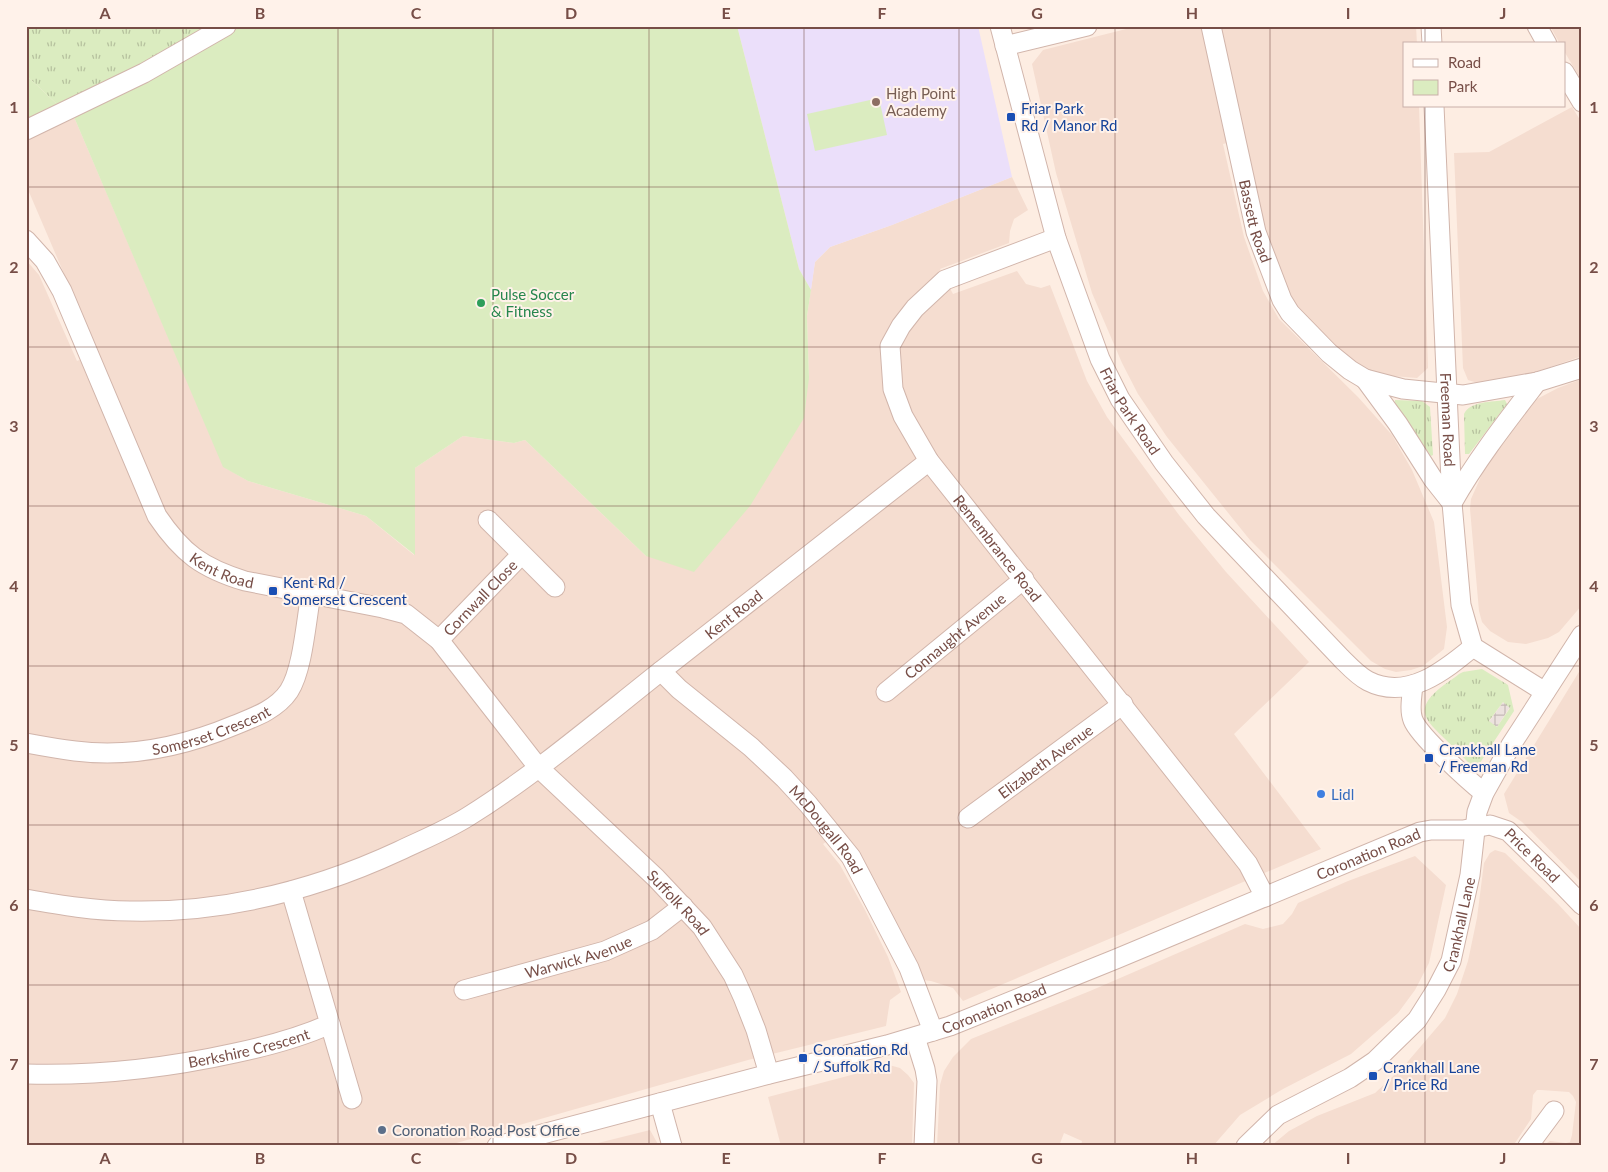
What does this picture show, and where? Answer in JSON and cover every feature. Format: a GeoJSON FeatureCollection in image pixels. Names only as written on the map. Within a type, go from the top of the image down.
{"type":"FeatureCollection","features":[{"type":"Feature","properties":{"kind":"street"},"geometry":{"type":"LineString","coordinates":[[26,130],[144,73],[226,26]]}},
{"type":"Feature","properties":{"kind":"street","name":"Friar Park Road"},"geometry":{"type":"LineString","coordinates":[[1000,26],[1056,238],[1100,359],[1120,399],[1164,463],[1206,516],[1355,672],[1368,681],[1381,686],[1403,687],[1413,685],[1432,678],[1473,647]]}},
{"type":"Feature","properties":{"kind":"street"},"geometry":{"type":"LineString","coordinates":[[1005,46],[1086,26]]}},
{"type":"Feature","properties":{"kind":"street","name":"Bassett Road"},"geometry":{"type":"LineString","coordinates":[[1211,26],[1256,232],[1274,282],[1286,306],[1304,328],[1329,353],[1365,379],[1403,389],[1463,395],[1537,382],[1582,368]]}},
{"type":"Feature","properties":{"kind":"street"},"geometry":{"type":"LineString","coordinates":[[1431,26],[1432,42]]}},
{"type":"Feature","properties":{"kind":"street"},"geometry":{"type":"LineString","coordinates":[[1537,26],[1546,42]]}},
{"type":"Feature","properties":{"kind":"street"},"geometry":{"type":"LineString","coordinates":[[1566,75],[1582,102]]}},
{"type":"Feature","properties":{"kind":"street","name":"Freeman Road"},"geometry":{"type":"LineString","coordinates":[[1434,108],[1452,503],[1461,605],[1473,647]]}},
{"type":"Feature","properties":{"kind":"street","name":"Remembrance Road"},"geometry":{"type":"LineString","coordinates":[[1056,238],[945,280],[915,308],[901,326],[890,346],[893,389],[903,416],[929,461],[1248,864],[1265,897]]}},
{"type":"Feature","properties":{"kind":"street","name":"Kent Road"},"geometry":{"type":"LineString","coordinates":[[26,240],[45,261],[62,291],[157,516],[170,536],[194,558],[225,575],[245,581],[406,614],[439,640],[538,767]]}},
{"type":"Feature","properties":{"kind":"street","name":"Bassett Road"},"geometry":{"type":"LineString","coordinates":[[1365,379],[1398,424],[1432,478],[1452,503]]}},
{"type":"Feature","properties":{"kind":"street"},"geometry":{"type":"LineString","coordinates":[[1452,503],[1492,440],[1537,382]]}},
{"type":"Feature","properties":{"kind":"street","name":"Kent Road"},"geometry":{"type":"LineString","coordinates":[[26,899],[96,910],[130,912],[226,905],[291,891],[330,879],[374,862],[443,831],[469,817],[538,767],[929,461]]}},
{"type":"Feature","properties":{"kind":"street","name":"Cornwall Close"},"geometry":{"type":"LineString","coordinates":[[488,520],[555,588]]}},
{"type":"Feature","properties":{"kind":"street","name":"Cornwall Close"},"geometry":{"type":"LineString","coordinates":[[439,640],[521,555]]}},
{"type":"Feature","properties":{"kind":"street","name":"Connaught Avenue"},"geometry":{"type":"LineString","coordinates":[[886,692],[1024,579]]}},
{"type":"Feature","properties":{"kind":"street","name":"Somerset Crescent"},"geometry":{"type":"LineString","coordinates":[[26,743],[76,751],[108,753],[155,748],[195,740],[241,723],[269,709],[281,701],[290,690],[295,678],[311,594]]}},
{"type":"Feature","properties":{"kind":"street","name":"Crankhall Lane"},"geometry":{"type":"LineString","coordinates":[[1246,1146],[1278,1115],[1350,1078],[1375,1061],[1416,1020],[1436,990],[1450,961],[1470,875],[1475,828],[1484,793],[1511,745],[1582,635]]}},
{"type":"Feature","properties":{"kind":"street"},"geometry":{"type":"LineString","coordinates":[[1473,647],[1545,692]]}},
{"type":"Feature","properties":{"kind":"street","name":"McDougall Road"},"geometry":{"type":"LineString","coordinates":[[661,671],[679,689],[751,747],[784,778],[851,857],[909,968],[933,1031]]}},
{"type":"Feature","properties":{"kind":"street"},"geometry":{"type":"LineString","coordinates":[[1413,685],[1412,714],[1414,722],[1425,736],[1484,793]]}},
{"type":"Feature","properties":{"kind":"street","name":"Elizabeth Avenue"},"geometry":{"type":"LineString","coordinates":[[968,818],[1123,704]]}},
{"type":"Feature","properties":{"kind":"street","name":"Suffolk Road"},"geometry":{"type":"LineString","coordinates":[[538,767],[656,878],[702,927],[732,975],[756,1030],[769,1074]]}},
{"type":"Feature","properties":{"kind":"street","name":"Price Road"},"geometry":{"type":"LineString","coordinates":[[1475,828],[1490,825],[1508,832],[1582,905]]}},
{"type":"Feature","properties":{"kind":"street","name":"Coronation Road"},"geometry":{"type":"LineString","coordinates":[[497,1146],[915,1037],[995,1009],[1420,832],[1475,828]]}},
{"type":"Feature","properties":{"kind":"street"},"geometry":{"type":"LineString","coordinates":[[291,891],[352,1098]]}},
{"type":"Feature","properties":{"kind":"street","name":"Warwick Avenue"},"geometry":{"type":"LineString","coordinates":[[464,990],[605,951],[652,930],[683,906]]}},
{"type":"Feature","properties":{"kind":"street","name":"Berkshire Crescent"},"geometry":{"type":"LineString","coordinates":[[26,1074],[94,1074],[172,1065],[214,1058],[284,1042],[330,1024]]}},
{"type":"Feature","properties":{"kind":"street"},"geometry":{"type":"LineString","coordinates":[[915,1037],[927,1081],[924,1146]]}},
{"type":"Feature","properties":{"kind":"street"},"geometry":{"type":"LineString","coordinates":[[660,1103],[672,1146]]}},
{"type":"Feature","properties":{"kind":"street"},"geometry":{"type":"LineString","coordinates":[[1528,1146],[1554,1111]]}},
{"type":"Feature","properties":{"kind":"shaded area","name":"High Point Academy"},"geometry":{"type":"Polygon","coordinates":[[[737,26],[978,26],[1012,177],[892,225],[830,247],[815,262],[811,290],[799,269],[737,26]]]}},
{"type":"Feature","properties":{"kind":"shaded area"},"geometry":{"type":"Polygon","coordinates":[[[1138,26],[1416,26],[1417,42],[1403,42],[1403,108],[1419,108],[1428,368],[1417,378],[1393,376],[1364,370],[1330,344],[1299,310],[1282,282],[1262,228],[1240,140],[1223,144],[1244,237],[1263,291],[1279,319],[1358,397],[1392,435],[1412,470],[1434,522],[1447,627],[1444,649],[1423,666],[1396,672],[1385,669],[1371,661],[1250,540],[1167,437],[1138,394],[1122,363],[1092,293],[1056,173],[1032,64],[1043,50],[1138,26]]]}},
{"type":"Feature","properties":{"kind":"shaded area"},"geometry":{"type":"Polygon","coordinates":[[[1550,26],[1582,26],[1582,81],[1566,54],[1566,42],[1559,42],[1550,26]]]}},
{"type":"Feature","properties":{"kind":"shaded area"},"geometry":{"type":"Polygon","coordinates":[[[1572,107],[1582,123],[1582,356],[1527,375],[1484,385],[1468,380],[1463,368],[1454,153],[1489,152],[1572,107]]]}},
{"type":"Feature","properties":{"kind":"shaded area"},"geometry":{"type":"Polygon","coordinates":[[[74,117],[224,467],[248,481],[366,516],[414,555],[415,468],[463,436],[514,443],[525,440],[646,556],[809,378],[807,316],[815,262],[830,247],[892,225],[1012,177],[1028,210],[1014,219],[1009,243],[940,269],[953,294],[1017,271],[1026,284],[1041,288],[1050,285],[1087,381],[1107,417],[1179,515],[1226,572],[1309,662],[1234,734],[1321,849],[963,1001],[953,988],[922,980],[841,831],[823,844],[840,865],[865,910],[888,957],[901,992],[890,1000],[886,1026],[748,1060],[446,1146],[26,1146],[26,260],[39,275],[77,361],[98,353],[26,185],[26,140],[74,117]]]}},
{"type":"Feature","properties":{"kind":"shaded area"},"geometry":{"type":"Polygon","coordinates":[[[1582,379],[1582,605],[1559,632],[1548,638],[1526,644],[1508,642],[1490,631],[1482,622],[1479,611],[1470,509],[1471,499],[1486,465],[1535,400],[1558,388],[1582,379]]]}},
{"type":"Feature","properties":{"kind":"shaded area"},"geometry":{"type":"Polygon","coordinates":[[[1582,667],[1582,883],[1522,822],[1509,813],[1504,794],[1582,667]]]}},
{"type":"Feature","properties":{"kind":"shaded area"},"geometry":{"type":"Polygon","coordinates":[[[1503,702],[1510,707],[1497,727],[1489,722],[1503,702]]]}},
{"type":"Feature","properties":{"kind":"shaded area"},"geometry":{"type":"Polygon","coordinates":[[[1495,850],[1505,853],[1582,930],[1582,1146],[1542,1146],[1550,1141],[1570,1142],[1576,1102],[1569,1092],[1537,1090],[1533,1095],[1531,1119],[1513,1146],[1271,1146],[1289,1131],[1317,1116],[1375,1093],[1404,1066],[1445,1018],[1457,994],[1468,961],[1477,918],[1484,863],[1490,853],[1495,850]]]}},
{"type":"Feature","properties":{"kind":"shaded area"},"geometry":{"type":"Polygon","coordinates":[[[1415,856],[1446,885],[1429,963],[1415,990],[1398,1013],[1351,1054],[1283,1089],[1240,1115],[1213,1146],[1081,1146],[1082,1141],[1064,1133],[1059,1146],[937,1146],[940,1085],[944,1071],[953,1057],[971,1039],[1090,991],[1245,924],[1263,929],[1283,924],[1292,914],[1298,903],[1348,881],[1415,856]]]}},
{"type":"Feature","properties":{"kind":"shaded area"},"geometry":{"type":"Polygon","coordinates":[[[889,1065],[900,1068],[914,1083],[912,1146],[781,1146],[768,1097],[889,1065]]]}},
{"type":"Feature","properties":{"kind":"shaded area"},"geometry":{"type":"Polygon","coordinates":[[[650,1130],[659,1146],[586,1146],[650,1130]]]}},
{"type":"Feature","properties":{"kind":"green space"},"geometry":{"type":"Polygon","coordinates":[[[26,26],[212,26],[60,107],[26,75],[26,26]]]}},
{"type":"Feature","properties":{"kind":"green space","name":"Pulse Soccer & Fitness"},"geometry":{"type":"Polygon","coordinates":[[[232,26],[737,26],[799,269],[811,290],[807,316],[809,378],[804,418],[750,506],[694,572],[646,556],[525,440],[514,443],[463,436],[415,468],[415,555],[366,516],[248,481],[223,467],[74,117],[232,26]]]}},
{"type":"Feature","properties":{"kind":"green space"},"geometry":{"type":"Polygon","coordinates":[[[26,75],[60,107],[26,123],[26,75]]]}},
{"type":"Feature","properties":{"kind":"green space"},"geometry":{"type":"Polygon","coordinates":[[[879,98],[887,135],[815,151],[807,114],[879,98]]]}},
{"type":"Feature","properties":{"kind":"green space"},"geometry":{"type":"Polygon","coordinates":[[[1395,400],[1422,401],[1430,407],[1433,455],[1431,456],[1395,403],[1395,400]]]}},
{"type":"Feature","properties":{"kind":"green space"},"geometry":{"type":"Polygon","coordinates":[[[1505,400],[1507,404],[1469,454],[1465,454],[1464,414],[1476,404],[1505,400]]]}},
{"type":"Feature","properties":{"kind":"green space"},"geometry":{"type":"Polygon","coordinates":[[[1482,669],[1508,685],[1514,711],[1478,766],[1474,768],[1463,757],[1463,752],[1456,744],[1452,746],[1432,726],[1425,712],[1426,705],[1434,693],[1463,672],[1482,669]],[[1503,702],[1489,721],[1497,727],[1510,708],[1503,702]]]}},
{"type":"Feature","properties":{"kind":"place","name":"High Point Academy"},"geometry":{"type":"Point","coordinates":[876,102]}},
{"type":"Feature","properties":{"kind":"place","name":"Friar Park Rd / Manor Rd"},"geometry":{"type":"Point","coordinates":[1011,117]}},
{"type":"Feature","properties":{"kind":"place","name":"Pulse Soccer & Fitness"},"geometry":{"type":"Point","coordinates":[481,303]}},
{"type":"Feature","properties":{"kind":"place","name":"Kent Rd / Somerset Crescent"},"geometry":{"type":"Point","coordinates":[273,591]}},
{"type":"Feature","properties":{"kind":"place","name":"Crankhall Lane / Freeman Rd"},"geometry":{"type":"Point","coordinates":[1429,758]}},
{"type":"Feature","properties":{"kind":"place","name":"Lidl"},"geometry":{"type":"Point","coordinates":[1321,794]}},
{"type":"Feature","properties":{"kind":"place","name":"Coronation Rd / Suffolk Rd"},"geometry":{"type":"Point","coordinates":[803,1058]}},
{"type":"Feature","properties":{"kind":"place","name":"Crankhall Lane / Price Rd"},"geometry":{"type":"Point","coordinates":[1373,1076]}},
{"type":"Feature","properties":{"kind":"place","name":"Coronation Road Post Office"},"geometry":{"type":"Point","coordinates":[382,1130]}}]}
